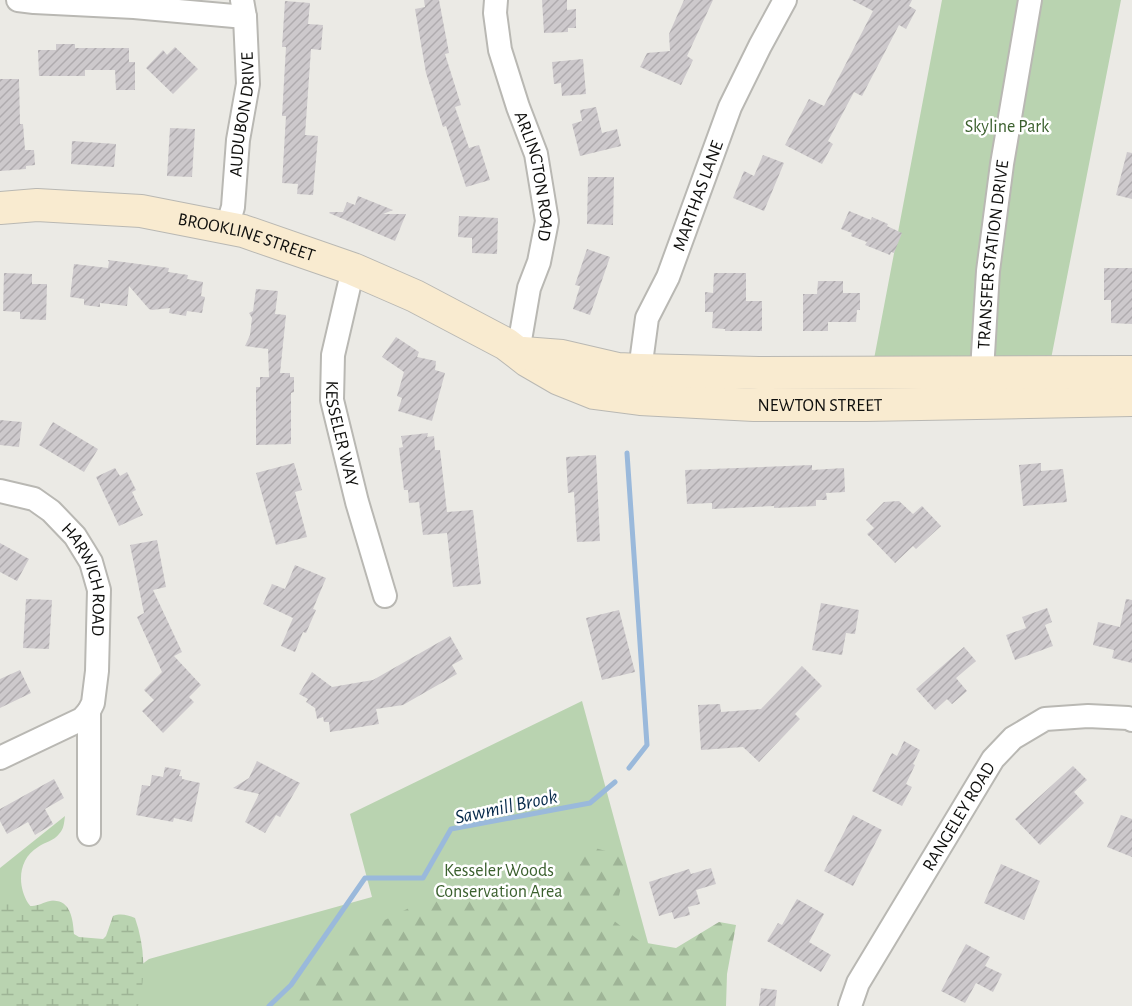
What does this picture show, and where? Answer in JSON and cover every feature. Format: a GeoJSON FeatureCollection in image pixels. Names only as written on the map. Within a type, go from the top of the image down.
{"type":"FeatureCollection","features":[{"type":"Feature","properties":{"kind":"main road","name":"BROOKLINE STREET"},"geometry":{"type":"LineString","coordinates":[[0,208],[37,205],[141,211],[243,231],[353,269],[415,296],[480,330]]}},
{"type":"Feature","properties":{"kind":"main road","name":"NEWTON STREET"},"geometry":{"type":"LineString","coordinates":[[480,330],[518,352],[562,356],[618,369],[640,385],[754,405],[1132,400]]}},
{"type":"Feature","properties":{"kind":"main road","name":"NEWTON STREET"},"geometry":{"type":"LineString","coordinates":[[640,385],[759,373],[1132,372]]}},
{"type":"Feature","properties":{"kind":"street"},"geometry":{"type":"LineString","coordinates":[[18,0],[134,7],[244,8]]}},
{"type":"Feature","properties":{"kind":"street","name":"ARLINGTON ROAD"},"geometry":{"type":"LineString","coordinates":[[496,0],[495,13],[500,50],[536,154],[547,221],[539,262],[529,288],[518,352]]}},
{"type":"Feature","properties":{"kind":"street","name":"MARTHAS LANE"},"geometry":{"type":"LineString","coordinates":[[640,385],[647,318],[668,277],[730,107],[785,0]]}},
{"type":"Feature","properties":{"kind":"street","name":"TRANSFER STATION DRIVE"},"geometry":{"type":"LineString","coordinates":[[984,403],[982,371],[989,259],[1002,164],[1030,0]]}},
{"type":"Feature","properties":{"kind":"street","name":"AUDUBON DRIVE"},"geometry":{"type":"LineString","coordinates":[[227,227],[232,207],[238,140],[248,84],[244,8]]}},
{"type":"Feature","properties":{"kind":"street","name":"KESSELER WAY"},"geometry":{"type":"LineString","coordinates":[[353,269],[333,355],[332,400],[357,502],[385,596]]}},
{"type":"Feature","properties":{"kind":"street","name":"HARWICH ROAD"},"geometry":{"type":"LineString","coordinates":[[0,490],[34,499],[51,510],[75,536],[91,562],[99,590],[97,671],[93,703],[89,711],[89,834]]}},
{"type":"Feature","properties":{"kind":"street"},"geometry":{"type":"LineString","coordinates":[[0,758],[82,719],[89,711]]}},
{"type":"Feature","properties":{"kind":"street","name":"RANGELEY ROAD"},"geometry":{"type":"LineString","coordinates":[[850,1006],[858,983],[993,759],[1013,738],[1046,719],[1088,716],[1132,720]]}},
{"type":"Feature","properties":{"kind":"green space","name":"Skyline Park"},"geometry":{"type":"Polygon","coordinates":[[[942,0],[1121,0],[1051,359],[874,359],[942,0]]]}},
{"type":"Feature","properties":{"kind":"green space","name":"Kesseler Woods Conservation Area"},"geometry":{"type":"Polygon","coordinates":[[[582,701],[654,965],[560,1006],[0,1006],[0,868],[65,816],[61,832],[31,852],[26,858],[21,873],[22,888],[28,903],[100,996],[149,959],[372,897],[350,814],[582,701]]]}},
{"type":"Feature","properties":{"kind":"green space"},"geometry":{"type":"Polygon","coordinates":[[[588,846],[620,855],[625,871],[613,920],[641,942],[676,948],[719,922],[736,925],[727,974],[726,1006],[282,1006],[357,934],[417,904],[476,894],[548,871],[588,846]]]}},
{"type":"Feature","properties":{"kind":"green space"},"geometry":{"type":"Polygon","coordinates":[[[0,896],[28,906],[50,901],[62,903],[69,910],[74,934],[79,937],[103,939],[113,916],[124,915],[135,918],[141,940],[143,962],[138,1006],[0,1006],[0,896]]]}},
{"type":"Feature","properties":{"kind":"building"},"geometry":{"type":"Polygon","coordinates":[[[424,0],[439,0],[449,53],[445,54],[461,105],[455,107],[469,148],[479,145],[490,180],[466,187],[446,126],[443,127],[426,73],[415,9],[425,7],[424,0]]]}},
{"type":"Feature","properties":{"kind":"building"},"geometry":{"type":"Polygon","coordinates":[[[542,0],[567,0],[567,10],[576,9],[576,28],[568,28],[568,32],[544,33],[542,0]]]}},
{"type":"Feature","properties":{"kind":"building"},"geometry":{"type":"Polygon","coordinates":[[[684,0],[713,0],[687,56],[693,60],[681,85],[640,67],[647,53],[670,51],[669,34],[684,0]]]}},
{"type":"Feature","properties":{"kind":"building"},"geometry":{"type":"Polygon","coordinates":[[[852,0],[912,0],[909,6],[916,10],[906,29],[899,25],[862,96],[854,92],[828,141],[833,144],[822,164],[785,145],[809,99],[824,106],[873,11],[852,0]]]}},
{"type":"Feature","properties":{"kind":"building"},"geometry":{"type":"Polygon","coordinates":[[[285,1],[310,3],[308,24],[323,25],[321,50],[311,49],[305,135],[318,136],[313,195],[297,194],[298,184],[282,183],[286,116],[282,116],[286,47],[282,47],[285,1]]]}},
{"type":"Feature","properties":{"kind":"building"},"geometry":{"type":"Polygon","coordinates":[[[56,44],[75,44],[75,48],[129,48],[129,62],[135,62],[135,90],[116,90],[115,70],[85,70],[85,76],[39,76],[38,50],[56,50],[56,44]]]}},
{"type":"Feature","properties":{"kind":"building"},"geometry":{"type":"Polygon","coordinates":[[[175,47],[198,69],[173,94],[146,68],[163,50],[167,55],[175,47]]]}},
{"type":"Feature","properties":{"kind":"building"},"geometry":{"type":"Polygon","coordinates":[[[583,59],[586,94],[562,96],[561,83],[554,84],[552,62],[583,59]]]}},
{"type":"Feature","properties":{"kind":"building"},"geometry":{"type":"Polygon","coordinates":[[[0,79],[19,79],[20,124],[23,124],[25,150],[34,150],[35,165],[26,166],[26,169],[0,171],[0,79]]]}},
{"type":"Feature","properties":{"kind":"building"},"geometry":{"type":"Polygon","coordinates":[[[596,107],[602,133],[617,129],[621,146],[580,156],[572,124],[582,121],[580,110],[596,107]]]}},
{"type":"Feature","properties":{"kind":"building"},"geometry":{"type":"Polygon","coordinates":[[[170,128],[195,129],[192,177],[167,176],[170,128]]]}},
{"type":"Feature","properties":{"kind":"building"},"geometry":{"type":"Polygon","coordinates":[[[72,141],[116,144],[114,167],[71,164],[72,141]]]}},
{"type":"Feature","properties":{"kind":"building"},"geometry":{"type":"Polygon","coordinates":[[[1127,152],[1132,153],[1132,199],[1116,195],[1127,152]]]}},
{"type":"Feature","properties":{"kind":"building"},"geometry":{"type":"Polygon","coordinates":[[[763,155],[784,163],[764,211],[733,198],[744,171],[754,176],[763,155]]]}},
{"type":"Feature","properties":{"kind":"building"},"geometry":{"type":"Polygon","coordinates":[[[588,177],[614,177],[613,225],[587,224],[588,177]]]}},
{"type":"Feature","properties":{"kind":"building"},"geometry":{"type":"Polygon","coordinates":[[[358,196],[393,210],[383,214],[406,214],[395,241],[329,213],[343,212],[347,202],[355,205],[358,196]]]}},
{"type":"Feature","properties":{"kind":"building"},"geometry":{"type":"Polygon","coordinates":[[[849,211],[871,220],[872,217],[902,233],[894,253],[891,252],[890,255],[865,245],[867,242],[841,229],[849,211]]]}},
{"type":"Feature","properties":{"kind":"building"},"geometry":{"type":"Polygon","coordinates":[[[459,216],[498,218],[497,254],[472,253],[472,238],[458,237],[459,216]]]}},
{"type":"Feature","properties":{"kind":"building"},"geometry":{"type":"Polygon","coordinates":[[[587,249],[610,257],[590,315],[573,309],[580,286],[575,285],[587,249]]]}},
{"type":"Feature","properties":{"kind":"building"},"geometry":{"type":"Polygon","coordinates":[[[108,260],[169,268],[168,272],[188,275],[187,279],[203,282],[201,296],[205,297],[202,313],[187,311],[186,316],[169,313],[170,308],[149,309],[129,286],[127,306],[100,303],[100,307],[84,305],[84,299],[70,297],[74,264],[108,268],[108,260]]]}},
{"type":"Feature","properties":{"kind":"building"},"geometry":{"type":"Polygon","coordinates":[[[1104,268],[1132,268],[1132,324],[1111,323],[1111,300],[1104,300],[1104,268]]]}},
{"type":"Feature","properties":{"kind":"building"},"geometry":{"type":"Polygon","coordinates":[[[4,273],[32,274],[32,284],[47,284],[46,320],[20,319],[20,312],[3,311],[4,273]]]}},
{"type":"Feature","properties":{"kind":"building"},"geometry":{"type":"Polygon","coordinates":[[[714,273],[746,273],[746,301],[762,301],[762,331],[725,331],[725,329],[712,328],[713,312],[705,312],[705,292],[713,293],[714,273]]]}},
{"type":"Feature","properties":{"kind":"building"},"geometry":{"type":"Polygon","coordinates":[[[818,281],[843,281],[843,293],[860,293],[860,310],[857,310],[856,322],[828,322],[828,331],[803,331],[803,294],[817,294],[818,281]]]}},
{"type":"Feature","properties":{"kind":"building"},"geometry":{"type":"Polygon","coordinates":[[[256,289],[278,291],[275,314],[286,315],[280,373],[290,373],[290,377],[294,377],[294,392],[291,393],[291,444],[256,445],[256,387],[260,387],[260,377],[269,377],[268,349],[245,346],[250,335],[252,318],[249,313],[253,311],[256,289]]]}},
{"type":"Feature","properties":{"kind":"building"},"geometry":{"type":"Polygon","coordinates":[[[396,337],[419,352],[417,357],[436,361],[435,370],[445,373],[432,421],[398,411],[402,398],[397,396],[404,372],[382,357],[396,337]]]}},
{"type":"Feature","properties":{"kind":"building"},"geometry":{"type":"Polygon","coordinates":[[[0,420],[22,422],[19,447],[0,445],[0,420]]]}},
{"type":"Feature","properties":{"kind":"building"},"geometry":{"type":"Polygon","coordinates":[[[53,422],[98,449],[84,472],[39,445],[53,422]]]}},
{"type":"Feature","properties":{"kind":"building"},"geometry":{"type":"Polygon","coordinates":[[[428,433],[427,437],[434,436],[435,450],[440,450],[447,512],[473,510],[481,584],[453,587],[447,533],[423,535],[419,502],[409,503],[408,490],[404,490],[399,448],[403,447],[401,436],[428,433]]]}},
{"type":"Feature","properties":{"kind":"building"},"geometry":{"type":"Polygon","coordinates":[[[596,455],[600,541],[577,542],[574,492],[568,493],[566,457],[596,455]]]}},
{"type":"Feature","properties":{"kind":"building"},"geometry":{"type":"Polygon","coordinates":[[[294,463],[302,490],[295,492],[307,537],[276,545],[256,473],[294,463]]]}},
{"type":"Feature","properties":{"kind":"building"},"geometry":{"type":"Polygon","coordinates":[[[1041,463],[1041,471],[1063,469],[1067,502],[1023,506],[1019,465],[1041,463]]]}},
{"type":"Feature","properties":{"kind":"building"},"geometry":{"type":"Polygon","coordinates":[[[812,465],[812,470],[844,468],[845,492],[826,493],[827,500],[816,500],[816,506],[712,509],[712,503],[687,504],[685,470],[812,465]]]}},
{"type":"Feature","properties":{"kind":"building"},"geometry":{"type":"Polygon","coordinates":[[[115,468],[120,476],[127,472],[136,490],[132,492],[143,515],[119,526],[96,477],[115,468]]]}},
{"type":"Feature","properties":{"kind":"building"},"geometry":{"type":"Polygon","coordinates":[[[899,501],[913,514],[922,506],[941,526],[916,549],[913,546],[895,563],[867,534],[874,528],[866,520],[884,502],[899,501]]]}},
{"type":"Feature","properties":{"kind":"building"},"geometry":{"type":"Polygon","coordinates":[[[157,540],[166,587],[153,590],[182,652],[174,656],[201,685],[189,697],[194,702],[163,733],[142,711],[154,700],[144,690],[162,672],[137,617],[144,613],[130,545],[157,540]]]}},
{"type":"Feature","properties":{"kind":"building"},"geometry":{"type":"Polygon","coordinates":[[[0,543],[29,559],[17,581],[0,572],[0,543]]]}},
{"type":"Feature","properties":{"kind":"building"},"geometry":{"type":"Polygon","coordinates":[[[295,565],[326,578],[313,609],[316,610],[295,652],[281,646],[293,618],[263,604],[272,584],[285,589],[295,565]]]}},
{"type":"Feature","properties":{"kind":"building"},"geometry":{"type":"Polygon","coordinates":[[[26,599],[52,600],[49,649],[23,648],[26,599]]]}},
{"type":"Feature","properties":{"kind":"building"},"geometry":{"type":"Polygon","coordinates":[[[1126,599],[1132,600],[1132,663],[1112,658],[1114,650],[1093,645],[1098,622],[1120,627],[1126,599]]]}},
{"type":"Feature","properties":{"kind":"building"},"geometry":{"type":"Polygon","coordinates":[[[821,603],[859,610],[855,634],[846,633],[842,655],[812,650],[821,603]]]}},
{"type":"Feature","properties":{"kind":"building"},"geometry":{"type":"Polygon","coordinates":[[[1047,608],[1052,622],[1045,625],[1053,646],[1015,660],[1006,635],[1026,628],[1022,617],[1047,608]]]}},
{"type":"Feature","properties":{"kind":"building"},"geometry":{"type":"Polygon","coordinates":[[[619,610],[635,672],[602,680],[586,618],[619,610]]]}},
{"type":"Feature","properties":{"kind":"building"},"geometry":{"type":"Polygon","coordinates":[[[450,636],[463,659],[452,665],[457,674],[403,705],[376,709],[379,724],[330,732],[329,722],[324,722],[323,717],[317,719],[315,708],[306,702],[308,699],[299,694],[312,672],[332,687],[373,680],[450,636]]]}},
{"type":"Feature","properties":{"kind":"building"},"geometry":{"type":"Polygon","coordinates":[[[964,647],[976,661],[956,678],[967,691],[952,704],[947,699],[935,710],[916,689],[964,647]]]}},
{"type":"Feature","properties":{"kind":"building"},"geometry":{"type":"Polygon","coordinates":[[[802,666],[822,686],[795,714],[800,719],[759,762],[743,747],[701,750],[698,705],[720,704],[721,712],[761,709],[802,666]]]}},
{"type":"Feature","properties":{"kind":"building"},"geometry":{"type":"Polygon","coordinates":[[[20,670],[31,693],[0,708],[0,679],[20,670]]]}},
{"type":"Feature","properties":{"kind":"building"},"geometry":{"type":"Polygon","coordinates":[[[904,741],[920,750],[906,784],[912,787],[902,806],[872,791],[892,753],[897,756],[904,741]]]}},
{"type":"Feature","properties":{"kind":"building"},"geometry":{"type":"Polygon","coordinates":[[[257,761],[300,783],[280,817],[276,815],[265,833],[245,822],[259,794],[233,788],[249,778],[257,761]]]}},
{"type":"Feature","properties":{"kind":"building"},"geometry":{"type":"Polygon","coordinates":[[[1073,766],[1087,780],[1074,792],[1084,803],[1040,845],[1015,819],[1073,766]]]}},
{"type":"Feature","properties":{"kind":"building"},"geometry":{"type":"Polygon","coordinates":[[[165,767],[181,770],[179,776],[182,776],[182,779],[200,783],[192,822],[174,818],[173,822],[136,815],[142,785],[150,786],[152,775],[163,777],[165,767]]]}},
{"type":"Feature","properties":{"kind":"building"},"geometry":{"type":"Polygon","coordinates":[[[54,779],[64,798],[45,809],[53,824],[35,835],[28,822],[7,834],[0,821],[0,809],[54,779]]]}},
{"type":"Feature","properties":{"kind":"building"},"geometry":{"type":"Polygon","coordinates":[[[853,815],[882,830],[853,886],[824,871],[853,815]]]}},
{"type":"Feature","properties":{"kind":"building"},"geometry":{"type":"Polygon","coordinates":[[[1121,815],[1132,819],[1132,857],[1107,847],[1121,815]]]}},
{"type":"Feature","properties":{"kind":"building"},"geometry":{"type":"Polygon","coordinates":[[[1001,864],[1040,881],[1024,920],[984,903],[1001,864]]]}},
{"type":"Feature","properties":{"kind":"building"},"geometry":{"type":"Polygon","coordinates":[[[711,868],[716,884],[696,890],[700,904],[688,907],[690,915],[674,919],[672,912],[659,916],[649,882],[689,869],[691,874],[711,868]]]}},
{"type":"Feature","properties":{"kind":"building"},"geometry":{"type":"Polygon","coordinates":[[[797,899],[824,914],[809,942],[831,955],[821,972],[767,941],[778,923],[782,925],[797,899]]]}},
{"type":"Feature","properties":{"kind":"building"},"geometry":{"type":"Polygon","coordinates":[[[966,944],[990,957],[985,966],[1002,974],[993,992],[976,983],[965,1003],[941,991],[966,944]]]}},
{"type":"Feature","properties":{"kind":"building"},"geometry":{"type":"Polygon","coordinates":[[[761,988],[777,990],[775,1006],[759,1006],[761,988]]]}},
{"type":"Feature","properties":{"kind":"waterway","name":"Sawmill Brook"},"geometry":{"type":"LineString","coordinates":[[627,453],[647,745],[629,768]]}},
{"type":"Feature","properties":{"kind":"waterway","name":"Sawmill Brook"},"geometry":{"type":"LineString","coordinates":[[269,1006],[291,985],[365,878],[423,878],[451,829],[590,803],[615,782]]}}]}
